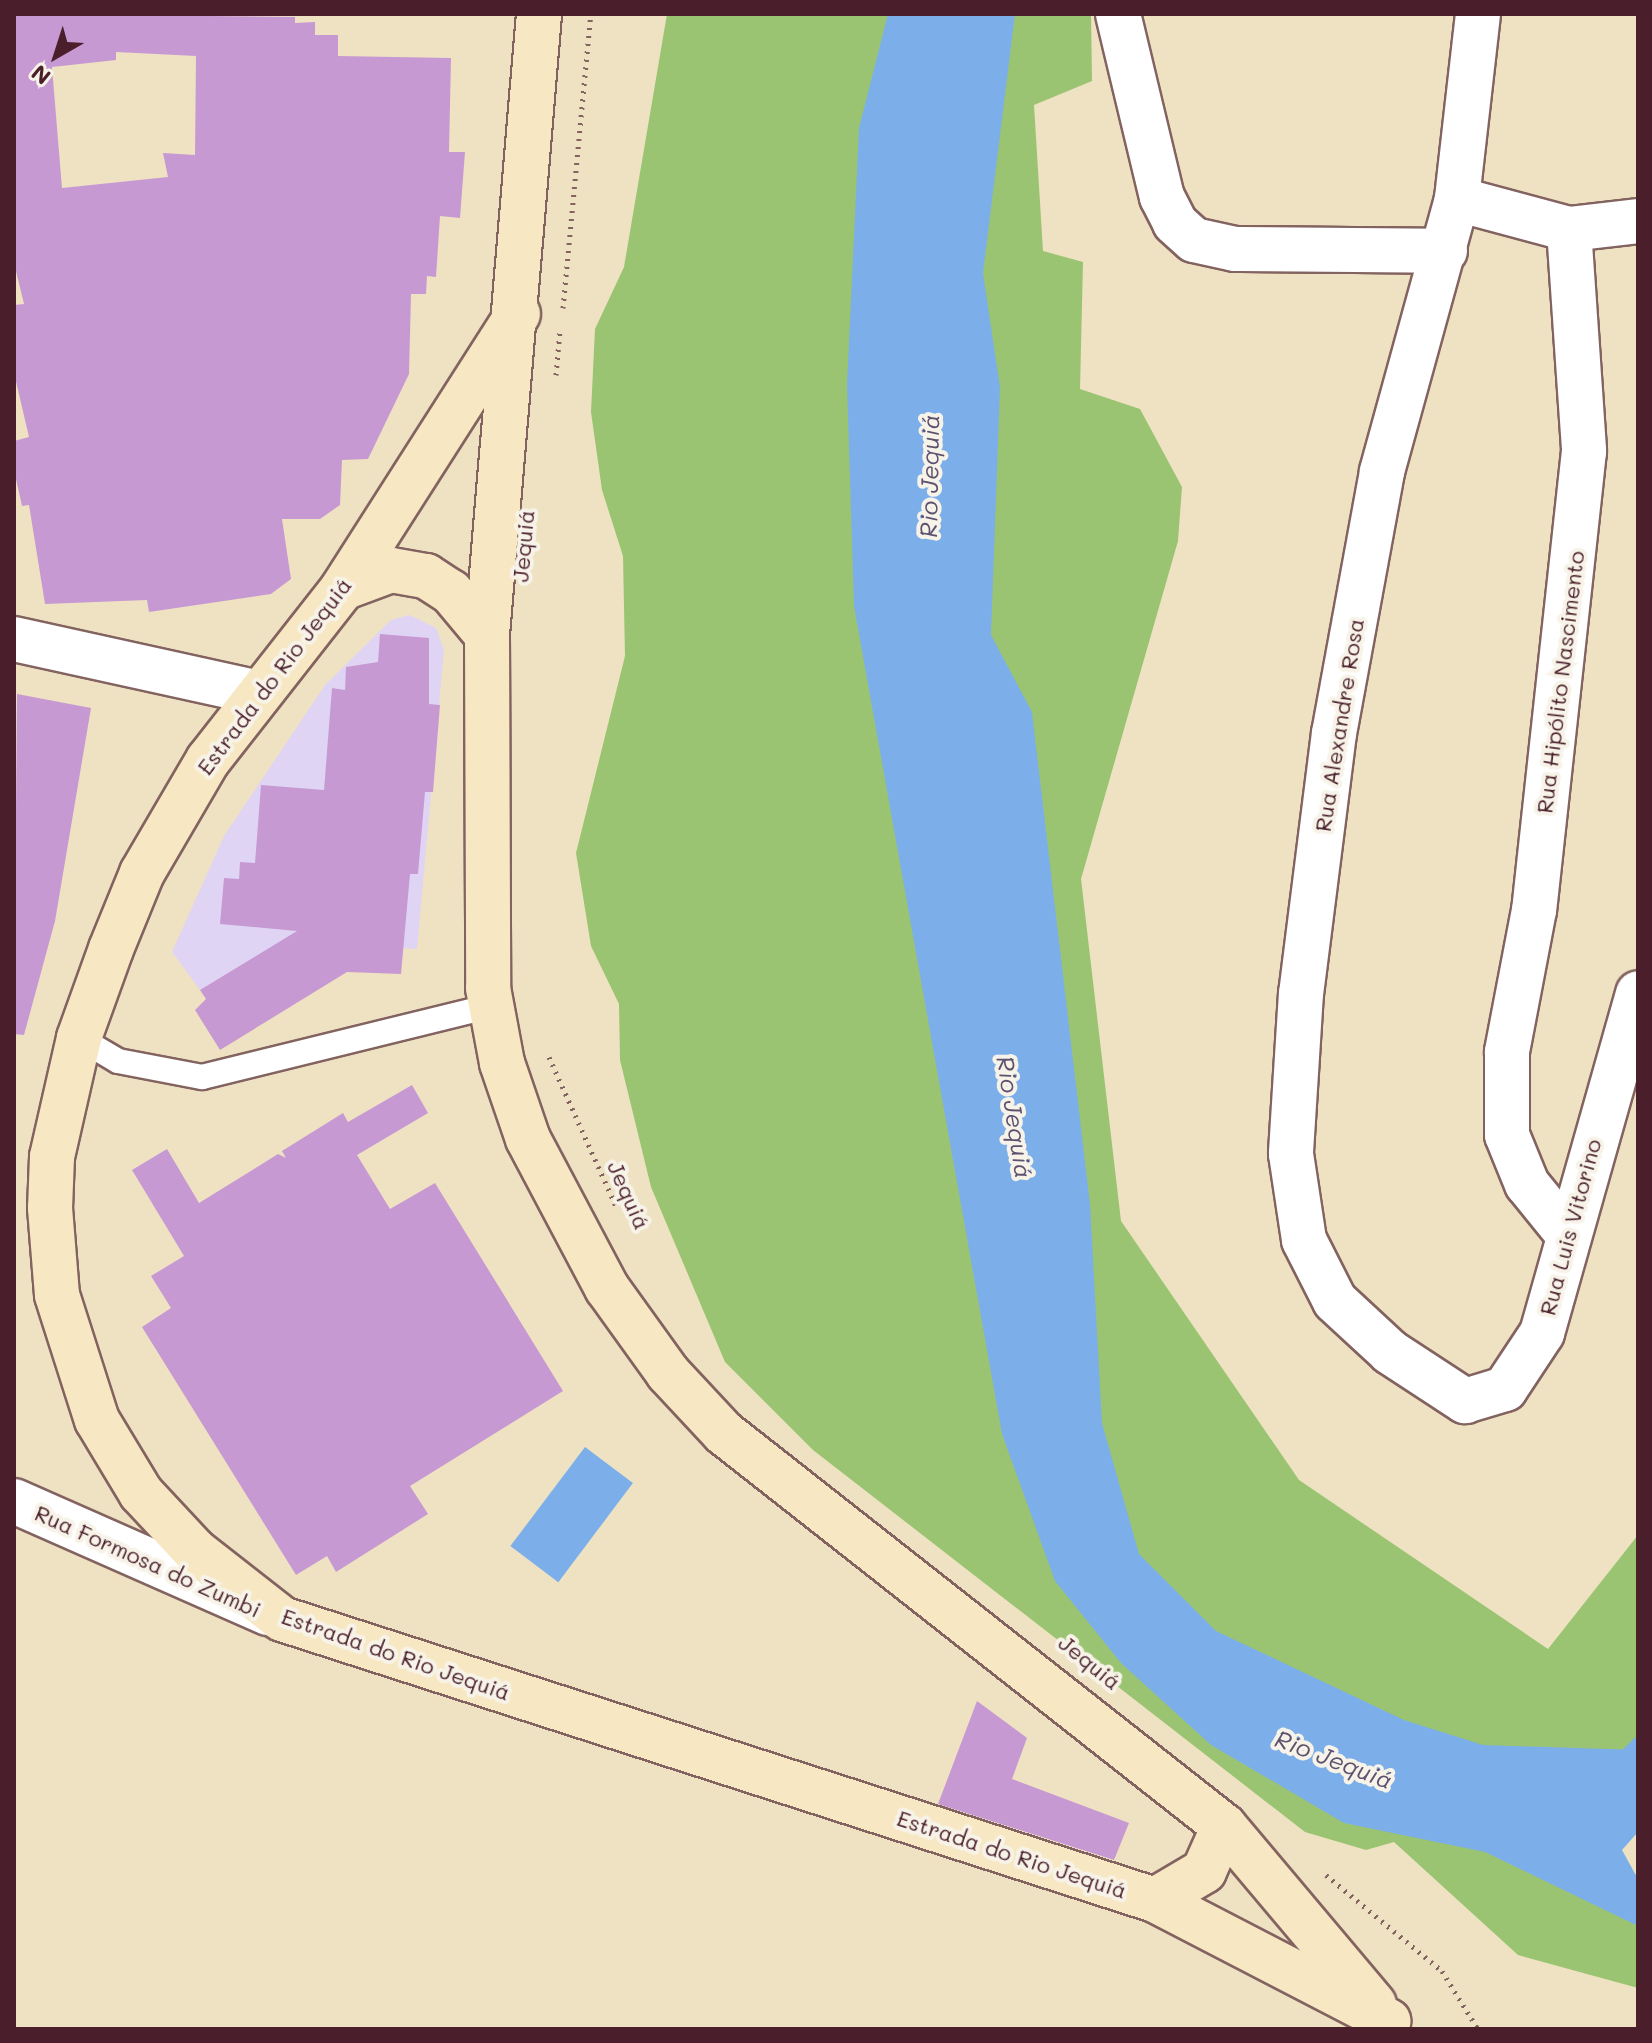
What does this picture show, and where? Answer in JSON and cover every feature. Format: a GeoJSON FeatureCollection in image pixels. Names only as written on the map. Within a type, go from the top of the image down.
{"type":"FeatureCollection","features":[{"type":"Feature","properties":{"kind":"main road","name":"Estrada do Rio Jequiá"},"geometry":{"type":"LineString","coordinates":[[539,14],[518,314],[487,635],[491,1006],[502,1063],[553,1194],[668,1373],[724,1433],[820,1513],[1224,1826],[1393,2025]]}},
{"type":"Feature","properties":{"kind":"main road","name":"Estrada do Rio Jequiá"},"geometry":{"type":"LineString","coordinates":[[518,314],[343,588],[208,760],[142,873],[79,1038],[52,1157],[50,1208],[57,1295],[73,1362],[141,1493],[195,1551],[282,1619],[1155,1900],[1393,2025]]}},
{"type":"Feature","properties":{"kind":"main road"},"geometry":{"type":"LineString","coordinates":[[343,588],[382,571],[426,576],[451,592],[487,635]]}},
{"type":"Feature","properties":{"kind":"main road"},"geometry":{"type":"LineString","coordinates":[[1155,1900],[1204,1871],[1224,1826]]}},
{"type":"Feature","properties":{"kind":"street"},"geometry":{"type":"LineString","coordinates":[[1118,14],[1162,197],[1175,223],[1194,240],[1235,249],[1445,251]]}},
{"type":"Feature","properties":{"kind":"street","name":"Rua Alexandre Rosa"},"geometry":{"type":"LineString","coordinates":[[1442,1390],[1335,1301],[1304,1240],[1291,1167],[1301,993],[1334,733],[1382,472],[1457,199],[1478,14]]}},
{"type":"Feature","properties":{"kind":"street"},"geometry":{"type":"LineString","coordinates":[[1457,199],[1569,229],[1638,221]]}},
{"type":"Feature","properties":{"kind":"street","name":"Rua Hipólito Nascimento"},"geometry":{"type":"LineString","coordinates":[[1566,1232],[1527,1184],[1507,1135],[1507,1052],[1534,910],[1584,451],[1569,229]]}},
{"type":"Feature","properties":{"kind":"street"},"geometry":{"type":"LineString","coordinates":[[14,639],[259,693]]}},
{"type":"Feature","properties":{"kind":"street","name":"Rua Luis Vitorino"},"geometry":{"type":"LineString","coordinates":[[1442,1390],[1465,1401],[1505,1389],[1522,1369],[1542,1333],[1566,1232],[1638,993]]}},
{"type":"Feature","properties":{"kind":"street","name":"Rua Formosa do Zumbi"},"geometry":{"type":"LineString","coordinates":[[14,1501],[282,1619]]}},
{"type":"Feature","properties":{"kind":"lane"},"geometry":{"type":"LineString","coordinates":[[79,1038],[118,1061],[202,1077],[491,1006]]}},
{"type":"Feature","properties":{"kind":"path"},"geometry":{"type":"LineString","coordinates":[[554,391],[591,14]]}},
{"type":"Feature","properties":{"kind":"path","name":"Jequiá"},"geometry":{"type":"LineString","coordinates":[[545,1048],[623,1221]]}},
{"type":"Feature","properties":{"kind":"path"},"geometry":{"type":"LineString","coordinates":[[1321,1871],[1442,1971],[1478,2029]]}},
{"type":"Feature","properties":{"kind":"shaded area"},"geometry":{"type":"Polygon","coordinates":[[[410,615],[436,628],[444,650],[417,949],[282,941],[200,990],[172,952],[224,836],[325,685],[391,620],[410,615]]]}},
{"type":"Feature","properties":{"kind":"green space"},"geometry":{"type":"Polygon","coordinates":[[[667,14],[912,14],[1076,1571],[1490,1830],[1638,1879],[1638,1988],[1518,1955],[1394,1842],[1366,1850],[1305,1832],[813,1450],[725,1362],[651,1187],[620,1060],[619,1004],[591,946],[576,853],[625,656],[623,556],[602,490],[591,412],[595,329],[624,267],[667,14]]]}},
{"type":"Feature","properties":{"kind":"green space"},"geometry":{"type":"Polygon","coordinates":[[[996,14],[1091,14],[1092,81],[1034,105],[1043,251],[1083,262],[1080,389],[1140,409],[1182,487],[1178,541],[1081,879],[1121,1221],[1299,1480],[1548,1649],[1638,1535],[1638,1762],[1480,1763],[1205,1645],[1123,1563],[973,639],[965,273],[996,14]]]}},
{"type":"Feature","properties":{"kind":"water","name":"Rio Jequiá"},"geometry":{"type":"Polygon","coordinates":[[[888,14],[1015,14],[983,273],[1000,387],[991,635],[1032,712],[1090,1204],[1102,1423],[1139,1554],[1216,1631],[1404,1720],[1483,1745],[1638,1750],[1638,1832],[1622,1850],[1638,1879],[1638,1926],[1485,1852],[1344,1823],[1211,1745],[1121,1663],[1055,1581],[1002,1434],[854,606],[847,385],[859,128],[888,14]]]}},
{"type":"Feature","properties":{"kind":"water"},"geometry":{"type":"Polygon","coordinates":[[[585,1447],[633,1483],[558,1582],[510,1546],[585,1447]]]}},
{"type":"Feature","properties":{"kind":"building"},"geometry":{"type":"Polygon","coordinates":[[[14,14],[295,17],[295,23],[315,22],[315,35],[338,35],[338,56],[451,58],[449,152],[465,152],[460,218],[440,216],[436,277],[427,276],[426,294],[411,294],[409,374],[368,459],[342,460],[340,505],[320,519],[282,519],[291,579],[271,594],[149,612],[147,600],[45,604],[29,505],[22,506],[14,470],[14,441],[29,437],[14,373],[14,305],[24,304],[14,263],[14,14]],[[116,52],[116,60],[52,67],[62,188],[168,177],[163,153],[195,155],[196,56],[116,52]]]}},
{"type":"Feature","properties":{"kind":"building"},"geometry":{"type":"Polygon","coordinates":[[[380,634],[429,638],[429,704],[440,705],[433,792],[425,792],[418,874],[410,874],[401,974],[347,972],[220,1050],[195,1010],[206,999],[200,990],[297,931],[220,924],[224,878],[239,879],[240,862],[255,863],[261,785],[324,790],[332,688],[345,690],[346,667],[378,662],[380,634]]]}},
{"type":"Feature","properties":{"kind":"building"},"geometry":{"type":"Polygon","coordinates":[[[17,694],[91,708],[55,921],[24,1035],[14,1034],[17,694]]]}},
{"type":"Feature","properties":{"kind":"building"},"geometry":{"type":"Polygon","coordinates":[[[412,1085],[428,1113],[357,1155],[390,1209],[435,1183],[563,1391],[410,1486],[428,1514],[336,1572],[327,1556],[296,1575],[142,1327],[171,1308],[151,1276],[184,1256],[132,1170],[167,1149],[199,1203],[278,1154],[286,1158],[282,1151],[343,1113],[348,1122],[412,1085]]]}},
{"type":"Feature","properties":{"kind":"building"},"geometry":{"type":"Polygon","coordinates":[[[977,1701],[1027,1738],[1012,1779],[1129,1823],[1114,1860],[938,1804],[977,1701]]]}},
{"type":"Feature","properties":{"kind":"waterway"},"geometry":{"type":"LineString","coordinates":[[1621,1760],[1638,1743]]}}]}
